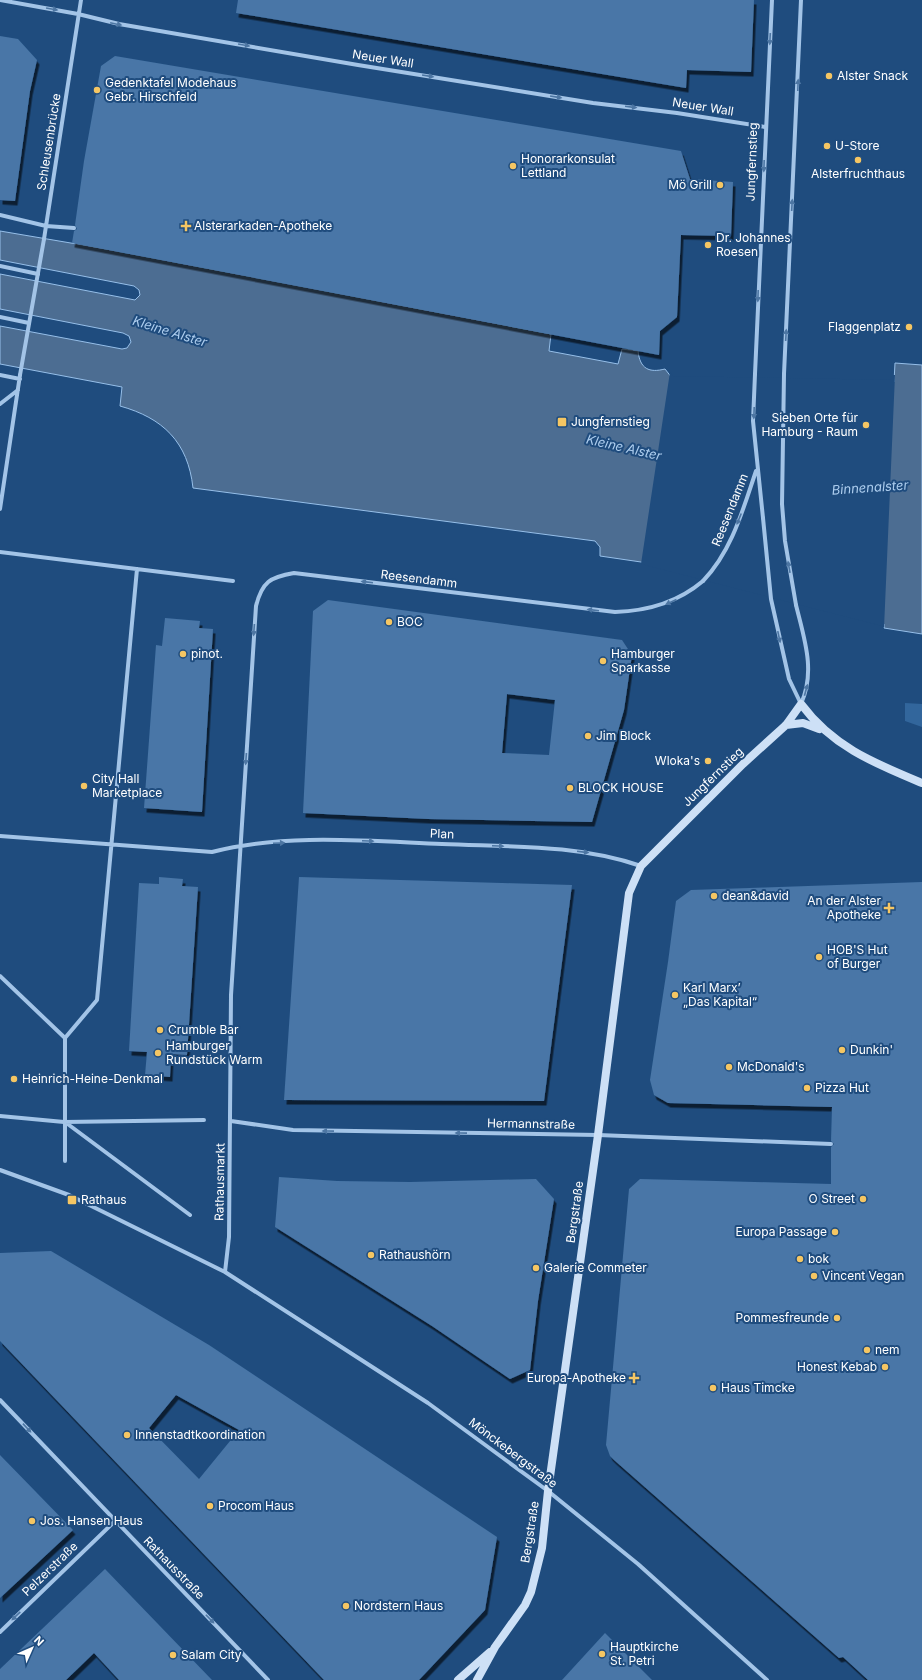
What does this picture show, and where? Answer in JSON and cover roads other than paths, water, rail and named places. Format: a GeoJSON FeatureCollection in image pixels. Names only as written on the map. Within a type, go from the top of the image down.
{"type":"FeatureCollection","features":[{"type":"Feature","properties":{"kind":"street","name":"Neuer Wall"},"geometry":{"type":"LineString","coordinates":[[0,0],[78,14],[119,24],[358,65],[593,103],[677,113],[765,127]]}},
{"type":"Feature","properties":{"kind":"street","name":"Schleusenbrücke"},"geometry":{"type":"LineString","coordinates":[[0,509],[81,0]]}},
{"type":"Feature","properties":{"kind":"street","name":"Jungfernstieg"},"geometry":{"type":"LineString","coordinates":[[772,0],[765,127],[753,421],[771,599],[789,679],[801,704]]}},
{"type":"Feature","properties":{"kind":"street","name":"Jungfernstieg"},"geometry":{"type":"LineString","coordinates":[[641,866],[743,764],[786,724],[801,704],[808,683],[809,664],[796,605],[785,541],[782,504],[784,374],[802,0]]}},
{"type":"Feature","properties":{"kind":"street"},"geometry":{"type":"LineString","coordinates":[[0,215],[46,226],[74,228]]}},
{"type":"Feature","properties":{"kind":"street"},"geometry":{"type":"LineString","coordinates":[[0,266],[38,274]]}},
{"type":"Feature","properties":{"kind":"street"},"geometry":{"type":"LineString","coordinates":[[0,317],[29,323]]}},
{"type":"Feature","properties":{"kind":"street"},"geometry":{"type":"LineString","coordinates":[[0,375],[20,377]]}},
{"type":"Feature","properties":{"kind":"street"},"geometry":{"type":"LineString","coordinates":[[0,404],[18,390]]}},
{"type":"Feature","properties":{"kind":"street","name":"Reesendamm"},"geometry":{"type":"LineString","coordinates":[[240,845],[256,606],[260,591],[268,582],[278,576],[294,574],[615,612],[638,611],[664,605],[686,594],[703,581],[718,563],[729,546],[757,469]]}},
{"type":"Feature","properties":{"kind":"street"},"geometry":{"type":"LineString","coordinates":[[0,552],[233,581]]}},
{"type":"Feature","properties":{"kind":"street"},"geometry":{"type":"LineString","coordinates":[[65,1161],[64,1038],[97,1000],[137,569]]}},
{"type":"Feature","properties":{"kind":"street"},"geometry":{"type":"LineString","coordinates":[[801,704],[823,730],[837,740],[871,762],[922,783]]}},
{"type":"Feature","properties":{"kind":"street"},"geometry":{"type":"LineString","coordinates":[[786,724],[799,723],[812,726],[837,740]]}},
{"type":"Feature","properties":{"kind":"street"},"geometry":{"type":"LineString","coordinates":[[909,778],[922,779]]}},
{"type":"Feature","properties":{"kind":"street","name":"Plan"},"geometry":{"type":"LineString","coordinates":[[0,836],[212,852],[240,845],[329,840],[545,848],[606,855],[641,866]]}},
{"type":"Feature","properties":{"kind":"street","name":"Rathausmarkt"},"geometry":{"type":"LineString","coordinates":[[225,1272],[229,1237],[231,995],[240,845]]}},
{"type":"Feature","properties":{"kind":"street","name":"Bergstraße"},"geometry":{"type":"LineString","coordinates":[[477,1680],[495,1647],[515,1621],[531,1592],[542,1548],[548,1492],[598,1135],[629,893],[641,866]]}},
{"type":"Feature","properties":{"kind":"street"},"geometry":{"type":"LineString","coordinates":[[0,976],[64,1038]]}},
{"type":"Feature","properties":{"kind":"street"},"geometry":{"type":"LineString","coordinates":[[0,1116],[64,1122],[204,1120]]}},
{"type":"Feature","properties":{"kind":"street","name":"Hermannstraße"},"geometry":{"type":"LineString","coordinates":[[230,1121],[292,1130],[598,1135],[832,1144]]}},
{"type":"Feature","properties":{"kind":"street"},"geometry":{"type":"LineString","coordinates":[[64,1122],[190,1215]]}},
{"type":"Feature","properties":{"kind":"street"},"geometry":{"type":"LineString","coordinates":[[0,1170],[69,1195],[225,1272]]}},
{"type":"Feature","properties":{"kind":"street","name":"Mönckebergstraße"},"geometry":{"type":"LineString","coordinates":[[225,1272],[428,1403],[548,1492],[638,1564],[767,1680]]}},
{"type":"Feature","properties":{"kind":"street","name":"Rathausstraße"},"geometry":{"type":"LineString","coordinates":[[0,1400],[114,1521],[268,1680]]}},
{"type":"Feature","properties":{"kind":"street","name":"Pelzerstraße"},"geometry":{"type":"LineString","coordinates":[[0,1632],[114,1521]]}},
{"type":"Feature","properties":{"kind":"street","name":"Bergstraße"},"geometry":{"type":"LineString","coordinates":[[458,1680],[495,1647]]}},
{"type":"Feature","properties":{"kind":"water"},"geometry":{"type":"Polygon","coordinates":[[[0,231],[112,250],[551,334],[549,351],[618,364],[622,349],[638,351],[643,366],[650,370],[665,369],[672,378],[894,382],[895,363],[922,365],[922,634],[884,628],[884,624],[641,562],[600,556],[600,547],[595,541],[193,488],[186,457],[179,445],[171,434],[149,417],[120,406],[122,387],[0,364],[0,326],[122,349],[127,348],[131,342],[129,336],[123,333],[0,309],[0,274],[135,300],[140,295],[139,290],[134,286],[0,260],[0,231]]]}},
{"type":"Feature","properties":{"kind":"place","name":"Alster Snack"},"geometry":{"type":"Point","coordinates":[829,76]}},
{"type":"Feature","properties":{"kind":"place","name":"Gedenktafel Modehaus Gebr. Hirschfeld"},"geometry":{"type":"Point","coordinates":[97,90]}},
{"type":"Feature","properties":{"kind":"place","name":"U-Store"},"geometry":{"type":"Point","coordinates":[827,146]}},
{"type":"Feature","properties":{"kind":"place","name":"Alsterfruchthaus"},"geometry":{"type":"Point","coordinates":[858,160]}},
{"type":"Feature","properties":{"kind":"place","name":"Honorarkonsulat Lettland"},"geometry":{"type":"Point","coordinates":[513,166]}},
{"type":"Feature","properties":{"kind":"place","name":"Mö Grill"},"geometry":{"type":"Point","coordinates":[720,185]}},
{"type":"Feature","properties":{"kind":"place","name":"Alsterarkaden-Apotheke"},"geometry":{"type":"Point","coordinates":[186,226]}},
{"type":"Feature","properties":{"kind":"place","name":"Dr. Johannes Roesen"},"geometry":{"type":"Point","coordinates":[708,245]}},
{"type":"Feature","properties":{"kind":"place","name":"Flaggenplatz"},"geometry":{"type":"Point","coordinates":[909,327]}},
{"type":"Feature","properties":{"kind":"place","name":"Jungfernstieg"},"geometry":{"type":"Point","coordinates":[562,422]}},
{"type":"Feature","properties":{"kind":"place","name":"Sieben Orte für Hamburg - Raum"},"geometry":{"type":"Point","coordinates":[866,425]}},
{"type":"Feature","properties":{"kind":"place","name":"BOC"},"geometry":{"type":"Point","coordinates":[389,622]}},
{"type":"Feature","properties":{"kind":"place","name":"pinot."},"geometry":{"type":"Point","coordinates":[183,654]}},
{"type":"Feature","properties":{"kind":"place","name":"Hamburger Sparkasse"},"geometry":{"type":"Point","coordinates":[603,661]}},
{"type":"Feature","properties":{"kind":"place","name":"Jim Block"},"geometry":{"type":"Point","coordinates":[588,736]}},
{"type":"Feature","properties":{"kind":"place","name":"Wloka's"},"geometry":{"type":"Point","coordinates":[708,761]}},
{"type":"Feature","properties":{"kind":"place","name":"City Hall Marketplace"},"geometry":{"type":"Point","coordinates":[84,786]}},
{"type":"Feature","properties":{"kind":"place","name":"BLOCK HOUSE"},"geometry":{"type":"Point","coordinates":[570,788]}},
{"type":"Feature","properties":{"kind":"place","name":"dean&david"},"geometry":{"type":"Point","coordinates":[714,896]}},
{"type":"Feature","properties":{"kind":"place","name":"An der Alster Apotheke"},"geometry":{"type":"Point","coordinates":[889,908]}},
{"type":"Feature","properties":{"kind":"place","name":"HOB'S Hut of Burger"},"geometry":{"type":"Point","coordinates":[819,957]}},
{"type":"Feature","properties":{"kind":"place","name":"Karl Marx’ „Das Kapital“"},"geometry":{"type":"Point","coordinates":[675,995]}},
{"type":"Feature","properties":{"kind":"place","name":"Crumble Bar"},"geometry":{"type":"Point","coordinates":[160,1030]}},
{"type":"Feature","properties":{"kind":"place","name":"Dunkin'"},"geometry":{"type":"Point","coordinates":[842,1050]}},
{"type":"Feature","properties":{"kind":"place","name":"Hamburger Rundstück Warm"},"geometry":{"type":"Point","coordinates":[158,1053]}},
{"type":"Feature","properties":{"kind":"place","name":"McDonald's"},"geometry":{"type":"Point","coordinates":[729,1067]}},
{"type":"Feature","properties":{"kind":"place","name":"Heinrich-Heine-Denkmal"},"geometry":{"type":"Point","coordinates":[14,1079]}},
{"type":"Feature","properties":{"kind":"place","name":"Pizza Hut"},"geometry":{"type":"Point","coordinates":[807,1088]}},
{"type":"Feature","properties":{"kind":"place","name":"O Street"},"geometry":{"type":"Point","coordinates":[863,1199]}},
{"type":"Feature","properties":{"kind":"place","name":"Rathaus"},"geometry":{"type":"Point","coordinates":[72,1200]}},
{"type":"Feature","properties":{"kind":"place","name":"Europa Passage"},"geometry":{"type":"Point","coordinates":[835,1232]}},
{"type":"Feature","properties":{"kind":"place","name":"Rathaushörn"},"geometry":{"type":"Point","coordinates":[371,1255]}},
{"type":"Feature","properties":{"kind":"place","name":"bok"},"geometry":{"type":"Point","coordinates":[800,1259]}},
{"type":"Feature","properties":{"kind":"place","name":"Galerie Commeter"},"geometry":{"type":"Point","coordinates":[536,1268]}},
{"type":"Feature","properties":{"kind":"place","name":"Vincent Vegan"},"geometry":{"type":"Point","coordinates":[814,1276]}},
{"type":"Feature","properties":{"kind":"place","name":"Pommesfreunde"},"geometry":{"type":"Point","coordinates":[837,1318]}},
{"type":"Feature","properties":{"kind":"place","name":"nem"},"geometry":{"type":"Point","coordinates":[867,1350]}},
{"type":"Feature","properties":{"kind":"place","name":"Honest Kebab"},"geometry":{"type":"Point","coordinates":[885,1367]}},
{"type":"Feature","properties":{"kind":"place","name":"Europa-Apotheke"},"geometry":{"type":"Point","coordinates":[634,1378]}},
{"type":"Feature","properties":{"kind":"place","name":"Haus Timcke"},"geometry":{"type":"Point","coordinates":[713,1388]}},
{"type":"Feature","properties":{"kind":"place","name":"Innenstadtkoordination"},"geometry":{"type":"Point","coordinates":[127,1435]}},
{"type":"Feature","properties":{"kind":"place","name":"Procom Haus"},"geometry":{"type":"Point","coordinates":[210,1506]}},
{"type":"Feature","properties":{"kind":"place","name":"Jos. Hansen Haus"},"geometry":{"type":"Point","coordinates":[32,1521]}},
{"type":"Feature","properties":{"kind":"place","name":"Nordstern Haus"},"geometry":{"type":"Point","coordinates":[346,1606]}},
{"type":"Feature","properties":{"kind":"place","name":"Hauptkirche St. Petri"},"geometry":{"type":"Point","coordinates":[602,1654]}},
{"type":"Feature","properties":{"kind":"place","name":"Salam City"},"geometry":{"type":"Point","coordinates":[173,1655]}},
{"type":"Feature","properties":{"kind":"water label","name":"Kleine Alster"},"geometry":{"type":"Point","coordinates":[170,331]}},
{"type":"Feature","properties":{"kind":"water label","name":"Kleine Alster"},"geometry":{"type":"Point","coordinates":[624,447]}},
{"type":"Feature","properties":{"kind":"water label","name":"Binnenalster"},"geometry":{"type":"Point","coordinates":[870,487]}}]}
